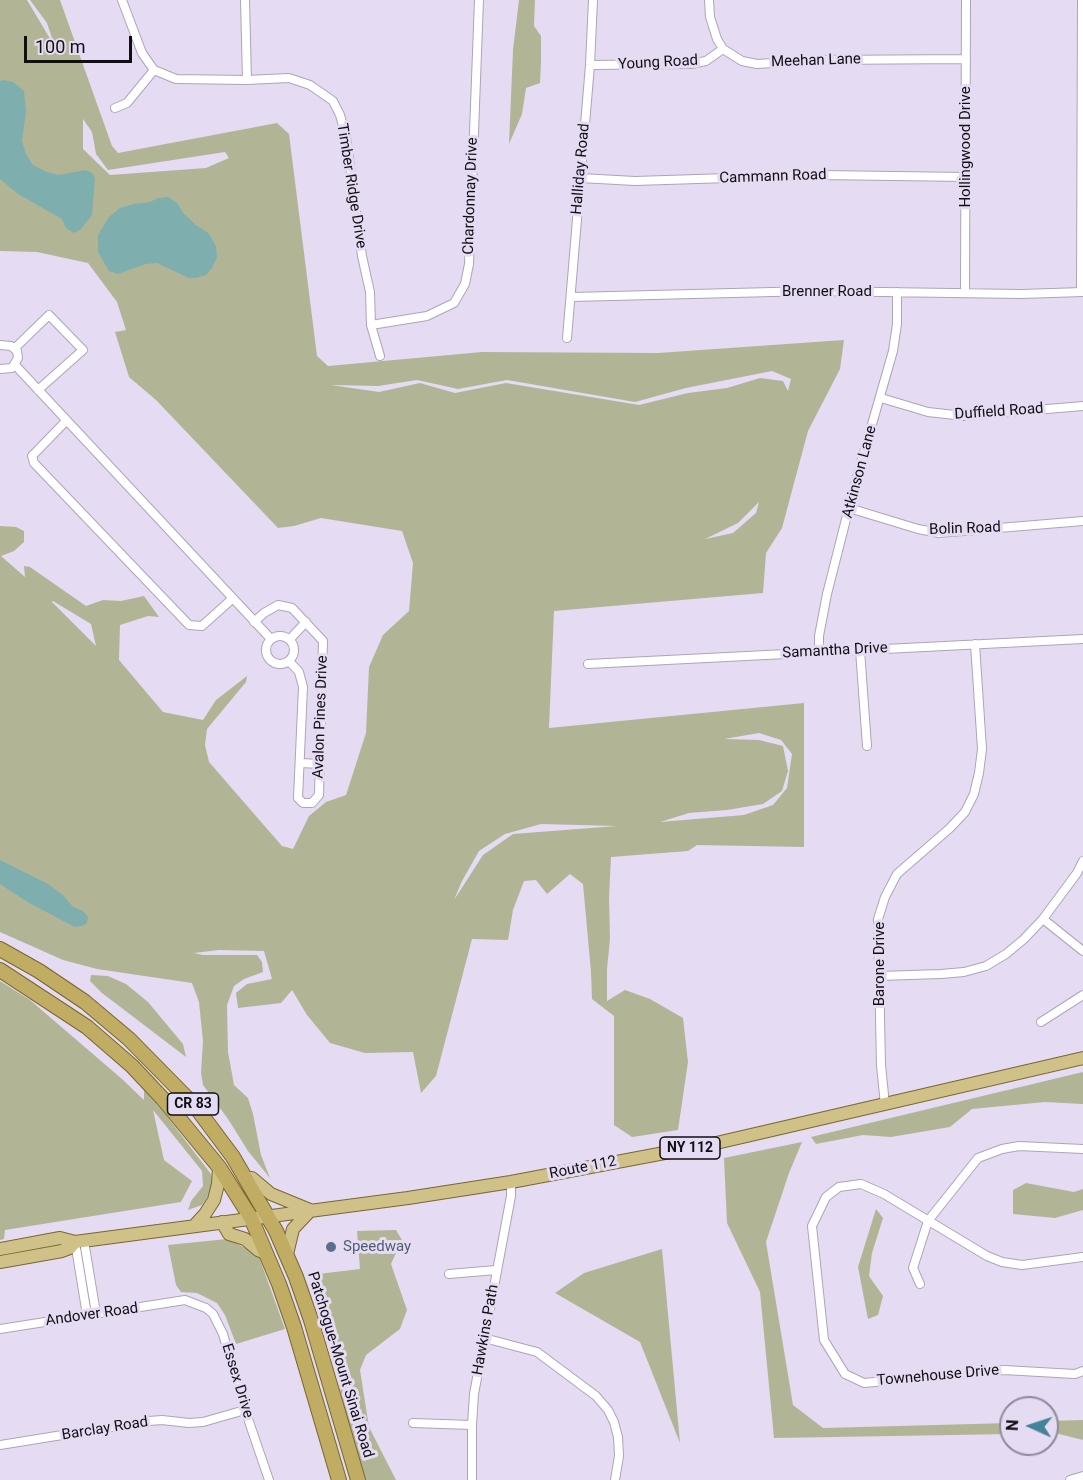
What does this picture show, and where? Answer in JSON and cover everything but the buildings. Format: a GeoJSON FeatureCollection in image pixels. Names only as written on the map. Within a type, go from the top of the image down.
{"type":"FeatureCollection","features":[{"type":"Feature","properties":{"kind":"highway","name":"Patchogue-Mount Sinai Road"},"geometry":{"type":"LineString","coordinates":[[0,950],[39,971],[85,1002],[165,1073],[218,1136],[246,1178],[287,1254],[311,1320],[358,1480]]}},
{"type":"Feature","properties":{"kind":"highway","name":"CR 83"},"geometry":{"type":"LineString","coordinates":[[0,970],[87,1027],[132,1066],[164,1099],[219,1167],[250,1218],[266,1253],[294,1327],[339,1480]]}},
{"type":"Feature","properties":{"kind":"highway"},"geometry":{"type":"LineString","coordinates":[[56,1005],[66,989]]}},
{"type":"Feature","properties":{"kind":"main road","name":"Route 112"},"geometry":{"type":"LineString","coordinates":[[0,1249],[60,1238],[80,1241],[418,1197],[511,1182],[712,1144],[1083,1058]]}},
{"type":"Feature","properties":{"kind":"main road"},"geometry":{"type":"LineString","coordinates":[[194,1226],[206,1214],[214,1200],[219,1167]]}},
{"type":"Feature","properties":{"kind":"main road"},"geometry":{"type":"LineString","coordinates":[[246,1178],[252,1178],[271,1194],[311,1210],[294,1229],[287,1254]]}},
{"type":"Feature","properties":{"kind":"main road"},"geometry":{"type":"LineString","coordinates":[[222,1222],[229,1234],[245,1239],[258,1251],[266,1253]]}},
{"type":"Feature","properties":{"kind":"main road","name":"Route 112"},"geometry":{"type":"LineString","coordinates":[[0,1262],[62,1251],[80,1241]]}},
{"type":"Feature","properties":{"kind":"street"},"geometry":{"type":"LineString","coordinates":[[115,108],[127,103],[154,70],[142,53],[122,0]]}},
{"type":"Feature","properties":{"kind":"street"},"geometry":{"type":"LineString","coordinates":[[245,0],[247,80]]}},
{"type":"Feature","properties":{"kind":"street","name":"Chardonnay Drive"},"geometry":{"type":"LineString","coordinates":[[371,325],[427,316],[454,303],[465,284],[469,264],[479,0]]}},
{"type":"Feature","properties":{"kind":"street","name":"Halliday Road"},"geometry":{"type":"LineString","coordinates":[[567,338],[590,65],[593,0]]}},
{"type":"Feature","properties":{"kind":"street"},"geometry":{"type":"LineString","coordinates":[[709,0],[712,28],[723,49]]}},
{"type":"Feature","properties":{"kind":"street","name":"Hollingwood Drive"},"geometry":{"type":"LineString","coordinates":[[965,293],[966,0]]}},
{"type":"Feature","properties":{"kind":"street"},"geometry":{"type":"LineString","coordinates":[[1082,0],[1082,292]]}},
{"type":"Feature","properties":{"kind":"street","name":"Young Road"},"geometry":{"type":"LineString","coordinates":[[590,65],[690,64],[706,61],[723,49]]}},
{"type":"Feature","properties":{"kind":"street","name":"Meehan Lane"},"geometry":{"type":"LineString","coordinates":[[723,49],[742,61],[757,64],[821,60],[966,59]]}},
{"type":"Feature","properties":{"kind":"street","name":"Timber Ridge Drive"},"geometry":{"type":"LineString","coordinates":[[154,70],[176,79],[289,78],[310,85],[333,101],[340,115],[346,137],[362,256],[370,292],[371,325],[380,356]]}},
{"type":"Feature","properties":{"kind":"street","name":"Cammann Road"},"geometry":{"type":"LineString","coordinates":[[580,178],[642,181],[822,175],[966,177]]}},
{"type":"Feature","properties":{"kind":"street","name":"Brenner Road"},"geometry":{"type":"LineString","coordinates":[[572,297],[813,291],[1082,292]]}},
{"type":"Feature","properties":{"kind":"street","name":"Atkinson Lane"},"geometry":{"type":"LineString","coordinates":[[819,652],[823,613],[849,508],[893,351],[897,324],[897,292]]}},
{"type":"Feature","properties":{"kind":"street"},"geometry":{"type":"LineString","coordinates":[[15,348],[49,315],[83,350],[38,390]]}},
{"type":"Feature","properties":{"kind":"street"},"geometry":{"type":"LineString","coordinates":[[0,345],[7,344],[15,348],[18,358],[15,365],[8,369],[0,369]]}},
{"type":"Feature","properties":{"kind":"street"},"geometry":{"type":"LineString","coordinates":[[15,365],[271,639]]}},
{"type":"Feature","properties":{"kind":"street","name":"Duffield Road"},"geometry":{"type":"LineString","coordinates":[[881,398],[934,414],[964,416],[1083,406]]}},
{"type":"Feature","properties":{"kind":"street"},"geometry":{"type":"LineString","coordinates":[[66,421],[32,456],[34,463],[189,626],[202,626],[232,598]]}},
{"type":"Feature","properties":{"kind":"street","name":"Bolin Road"},"geometry":{"type":"LineString","coordinates":[[849,508],[918,529],[939,532],[1083,521]]}},
{"type":"Feature","properties":{"kind":"street","name":"Avalon Pines Drive"},"geometry":{"type":"LineString","coordinates":[[254,622],[278,605],[292,608],[323,641],[319,795],[312,803],[303,803],[298,798],[303,687],[298,672],[290,661]]}},
{"type":"Feature","properties":{"kind":"street"},"geometry":{"type":"LineString","coordinates":[[290,639],[306,622]]}},
{"type":"Feature","properties":{"kind":"street"},"geometry":{"type":"LineString","coordinates":[[284,636],[290,639],[295,652],[290,661],[280,665],[269,659],[266,647],[271,639],[284,636]]}},
{"type":"Feature","properties":{"kind":"street","name":"Samantha Drive"},"geometry":{"type":"LineString","coordinates":[[588,664],[1083,639]]}},
{"type":"Feature","properties":{"kind":"street","name":"Barone Drive"},"geometry":{"type":"LineString","coordinates":[[885,1105],[880,1065],[878,919],[885,897],[897,874],[950,828],[965,812],[974,794],[980,773],[982,749],[975,644]]}},
{"type":"Feature","properties":{"kind":"street"},"geometry":{"type":"LineString","coordinates":[[860,650],[867,746]]}},
{"type":"Feature","properties":{"kind":"street"},"geometry":{"type":"LineString","coordinates":[[300,763],[320,764]]}},
{"type":"Feature","properties":{"kind":"street"},"geometry":{"type":"LineString","coordinates":[[879,976],[964,972],[986,966],[1015,947],[1043,919],[1077,873],[1083,861]]}},
{"type":"Feature","properties":{"kind":"street"},"geometry":{"type":"LineString","coordinates":[[1043,919],[1083,951]]}},
{"type":"Feature","properties":{"kind":"street"},"geometry":{"type":"LineString","coordinates":[[1041,1022],[1083,996]]}},
{"type":"Feature","properties":{"kind":"street"},"geometry":{"type":"LineString","coordinates":[[920,1284],[913,1268],[928,1221],[978,1158],[1002,1149],[1019,1146],[1083,1149]]}},
{"type":"Feature","properties":{"kind":"street","name":"Hawkins Path"},"geometry":{"type":"LineString","coordinates":[[472,1480],[474,1394],[511,1196],[511,1182]]}},
{"type":"Feature","properties":{"kind":"street","name":"Townehouse Drive"},"geometry":{"type":"LineString","coordinates":[[1083,1257],[1022,1265],[1002,1262],[987,1256],[884,1194],[861,1184],[839,1187],[826,1197],[812,1226],[824,1340],[845,1374],[864,1383],[1004,1370],[1075,1374],[1083,1371]]}},
{"type":"Feature","properties":{"kind":"street"},"geometry":{"type":"LineString","coordinates":[[80,1241],[96,1313]]}},
{"type":"Feature","properties":{"kind":"street"},"geometry":{"type":"LineString","coordinates":[[80,1241],[87,1314]]}},
{"type":"Feature","properties":{"kind":"street"},"geometry":{"type":"LineString","coordinates":[[449,1274],[496,1270]]}},
{"type":"Feature","properties":{"kind":"street","name":"Andover Road"},"geometry":{"type":"LineString","coordinates":[[0,1329],[185,1300]]}},
{"type":"Feature","properties":{"kind":"street","name":"Essex Drive"},"geometry":{"type":"LineString","coordinates":[[185,1300],[206,1308],[219,1323],[269,1480]]}},
{"type":"Feature","properties":{"kind":"street"},"geometry":{"type":"LineString","coordinates":[[484,1338],[537,1352],[596,1396],[608,1410],[618,1437],[619,1456],[615,1480]]}},
{"type":"Feature","properties":{"kind":"street","name":"Barclay Road"},"geometry":{"type":"LineString","coordinates":[[0,1445],[149,1421],[203,1422],[245,1410]]}},
{"type":"Feature","properties":{"kind":"street"},"geometry":{"type":"LineString","coordinates":[[413,1423],[472,1425]]}},
{"type":"Feature","properties":{"kind":"street"},"geometry":{"type":"LineString","coordinates":[[1070,1480],[1083,1476]]}},
{"type":"Feature","properties":{"kind":"shaded area"},"geometry":{"type":"Polygon","coordinates":[[[0,0],[27,0],[55,47],[47,23],[30,0],[60,0],[112,146],[118,153],[277,123],[289,134],[317,356],[328,366],[482,352],[658,353],[844,340],[840,369],[808,431],[782,528],[766,553],[763,593],[554,611],[549,728],[804,703],[804,847],[697,845],[688,851],[611,857],[607,1001],[625,990],[650,999],[683,1018],[688,1062],[678,1130],[632,1137],[614,1125],[614,1016],[592,999],[583,884],[570,874],[547,894],[536,880],[524,881],[513,910],[508,940],[472,939],[436,1076],[421,1093],[413,1052],[365,1053],[330,1043],[307,1015],[292,990],[281,1003],[238,1008],[236,993],[247,984],[272,979],[264,951],[219,950],[194,953],[257,955],[262,962],[263,972],[244,979],[234,986],[227,1005],[228,1052],[234,1085],[248,1098],[261,1155],[270,1178],[248,1151],[203,1085],[201,1073],[203,1041],[199,1002],[192,983],[97,969],[63,960],[0,932],[0,526],[16,527],[24,531],[24,542],[14,551],[1,556],[25,577],[24,566],[30,567],[86,606],[103,600],[121,601],[144,596],[159,617],[148,616],[120,625],[119,660],[163,712],[203,720],[216,700],[247,676],[246,682],[207,729],[205,745],[209,762],[282,846],[293,849],[309,816],[326,802],[346,795],[366,733],[369,667],[383,635],[409,611],[413,563],[402,531],[321,518],[278,528],[156,400],[129,377],[115,332],[126,330],[117,302],[88,263],[37,252],[0,251],[0,0]],[[83,119],[83,149],[110,175],[206,168],[229,158],[225,152],[108,170],[96,154],[92,132],[83,119]],[[772,371],[686,388],[635,402],[507,380],[458,389],[417,380],[378,386],[331,385],[379,392],[420,383],[455,393],[506,383],[639,405],[688,393],[727,388],[760,378],[783,381],[788,391],[791,379],[772,371]],[[759,502],[738,523],[705,539],[733,533],[756,513],[759,502]],[[52,602],[96,646],[91,624],[52,602]],[[759,733],[724,739],[759,740],[783,746],[788,771],[782,791],[763,804],[689,813],[660,822],[744,815],[773,805],[787,788],[792,754],[781,740],[759,733]],[[541,824],[505,834],[479,851],[454,900],[483,855],[513,834],[617,826],[541,824]]]}},
{"type":"Feature","properties":{"kind":"shaded area"},"geometry":{"type":"Polygon","coordinates":[[[519,0],[535,0],[534,26],[541,36],[540,83],[526,88],[522,114],[509,144],[513,50],[519,0]]]}},
{"type":"Feature","properties":{"kind":"shaded area"},"geometry":{"type":"Polygon","coordinates":[[[0,81],[13,82],[24,91],[26,111],[22,141],[33,165],[58,175],[86,170],[95,178],[92,215],[81,229],[74,233],[66,228],[62,219],[18,194],[0,179],[0,81]]]}},
{"type":"Feature","properties":{"kind":"shaded area"},"geometry":{"type":"Polygon","coordinates":[[[168,197],[177,203],[184,214],[196,225],[208,233],[216,246],[217,257],[212,268],[206,275],[196,278],[189,278],[157,263],[146,264],[118,274],[109,271],[98,252],[98,235],[109,217],[120,208],[168,197]]]}},
{"type":"Feature","properties":{"kind":"shaded area"},"geometry":{"type":"Polygon","coordinates":[[[0,860],[48,884],[63,895],[73,907],[83,911],[88,917],[87,923],[75,927],[29,903],[0,884],[0,860]]]}},
{"type":"Feature","properties":{"kind":"shaded area"},"geometry":{"type":"Polygon","coordinates":[[[91,975],[108,976],[126,984],[148,1002],[183,1044],[186,1057],[102,993],[90,981],[91,975]]]}},
{"type":"Feature","properties":{"kind":"shaded area"},"geometry":{"type":"Polygon","coordinates":[[[0,981],[30,1000],[144,1100],[144,1090],[211,1174],[214,1187],[202,1205],[188,1210],[191,1201],[203,1186],[202,1171],[153,1110],[164,1160],[192,1181],[181,1202],[5,1230],[4,1239],[0,1240],[0,981]]]}},
{"type":"Feature","properties":{"kind":"shaded area"},"geometry":{"type":"Polygon","coordinates":[[[1083,1072],[1083,1104],[1045,1102],[972,1109],[950,1127],[891,1137],[863,1135],[816,1144],[811,1137],[1083,1072]]]}},
{"type":"Feature","properties":{"kind":"shaded area"},"geometry":{"type":"Polygon","coordinates":[[[802,1142],[766,1242],[793,1405],[823,1428],[999,1423],[999,1434],[774,1438],[760,1292],[727,1223],[724,1158],[802,1142]]]}},
{"type":"Feature","properties":{"kind":"shaded area"},"geometry":{"type":"Polygon","coordinates":[[[1026,1183],[1074,1192],[1083,1189],[1083,1210],[1055,1218],[1013,1214],[1013,1190],[1026,1183]]]}},
{"type":"Feature","properties":{"kind":"shaded area"},"geometry":{"type":"Polygon","coordinates":[[[876,1209],[883,1218],[872,1253],[869,1276],[883,1296],[878,1315],[868,1319],[858,1267],[876,1209]]]}},
{"type":"Feature","properties":{"kind":"shaded area"},"geometry":{"type":"Polygon","coordinates":[[[396,1230],[402,1240],[391,1264],[407,1310],[400,1329],[366,1355],[360,1370],[369,1427],[396,1480],[366,1480],[348,1427],[325,1315],[310,1275],[360,1269],[357,1231],[396,1230]]]}},
{"type":"Feature","properties":{"kind":"shaded area"},"geometry":{"type":"Polygon","coordinates":[[[227,1239],[258,1254],[285,1329],[236,1344],[225,1315],[217,1303],[197,1293],[181,1292],[176,1285],[168,1245],[227,1239]]]}},
{"type":"Feature","properties":{"kind":"shaded area"},"geometry":{"type":"Polygon","coordinates":[[[662,1249],[680,1443],[640,1342],[555,1293],[584,1273],[662,1249]]]}},
{"type":"Feature","properties":{"kind":"shaded area"},"geometry":{"type":"Polygon","coordinates":[[[1083,1420],[1083,1440],[1059,1434],[1059,1421],[1083,1420]]]}},
{"type":"Feature","properties":{"kind":"place","name":"Speedway"},"geometry":{"type":"Point","coordinates":[331,1247]}}]}
